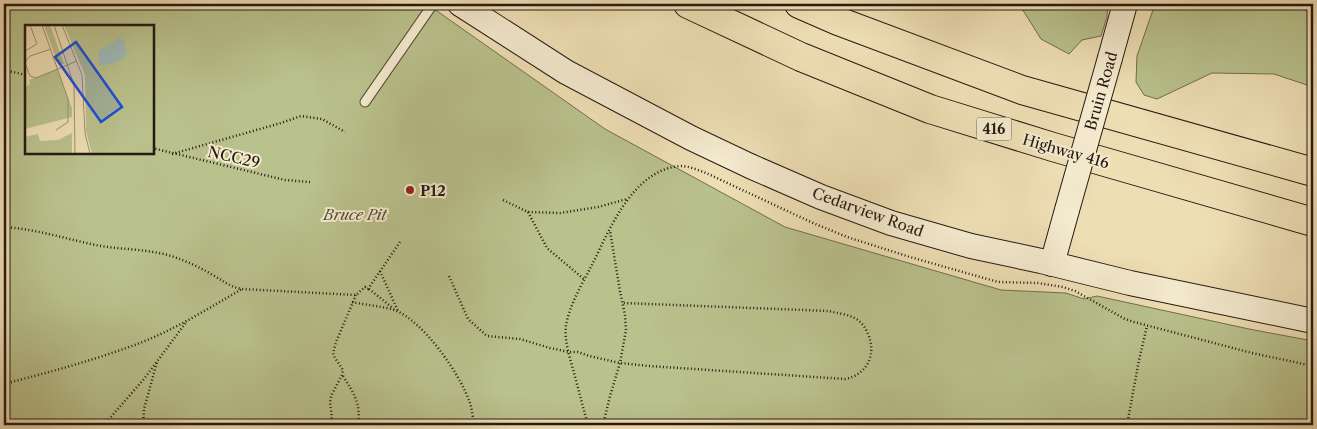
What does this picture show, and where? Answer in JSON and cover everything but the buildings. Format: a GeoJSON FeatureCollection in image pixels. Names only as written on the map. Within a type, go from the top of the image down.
{"type":"FeatureCollection","features":[{"type":"Feature","properties":{"kind":"highway","name":"Highway 416"},"geometry":{"type":"LineString","coordinates":[[688,4],[801,57],[930,109],[1053,147],[1313,222]]}},
{"type":"Feature","properties":{"kind":"highway"},"geometry":{"type":"LineString","coordinates":[[799,4],[838,21],[1022,90],[1313,172]]}},
{"type":"Feature","properties":{"kind":"main road","name":"Cedarview Road"},"geometry":{"type":"LineString","coordinates":[[460,4],[566,72],[691,138],[821,197],[891,223],[971,246],[1130,283],[1313,321]]}},
{"type":"Feature","properties":{"kind":"main road","name":"Bruin Road"},"geometry":{"type":"LineString","coordinates":[[1052,264],[1125,4]]}},
{"type":"Feature","properties":{"kind":"lane"},"geometry":{"type":"LineString","coordinates":[[365,102],[433,4]]}},
{"type":"Feature","properties":{"kind":"path"},"geometry":{"type":"LineString","coordinates":[[4,70],[25,75]]}},
{"type":"Feature","properties":{"kind":"path"},"geometry":{"type":"LineString","coordinates":[[172,154],[282,124],[301,116],[322,119],[345,132]]}},
{"type":"Feature","properties":{"kind":"path","name":"NCC29"},"geometry":{"type":"LineString","coordinates":[[154,149],[285,180],[310,182]]}},
{"type":"Feature","properties":{"kind":"path"},"geometry":{"type":"LineString","coordinates":[[588,425],[566,340],[566,324],[575,298],[628,198],[658,172],[682,166],[693,168],[848,237],[910,257],[998,282],[1038,283],[1063,287],[1075,291],[1125,319],[1147,326],[1252,353],[1313,366]]}},
{"type":"Feature","properties":{"kind":"path"},"geometry":{"type":"LineString","coordinates":[[503,200],[528,212],[560,213],[628,198]]}},
{"type":"Feature","properties":{"kind":"path"},"geometry":{"type":"LineString","coordinates":[[528,212],[547,248],[585,280]]}},
{"type":"Feature","properties":{"kind":"path"},"geometry":{"type":"LineString","coordinates":[[4,227],[21,228],[117,248],[177,258],[211,274],[230,286],[242,289],[356,294]]}},
{"type":"Feature","properties":{"kind":"path"},"geometry":{"type":"LineString","coordinates":[[603,425],[620,363],[626,330],[610,230]]}},
{"type":"Feature","properties":{"kind":"path"},"geometry":{"type":"LineString","coordinates":[[368,289],[400,242]]}},
{"type":"Feature","properties":{"kind":"path"},"geometry":{"type":"LineString","coordinates":[[380,272],[399,312]]}},
{"type":"Feature","properties":{"kind":"path"},"geometry":{"type":"LineString","coordinates":[[449,276],[468,319],[487,336],[520,339],[620,363],[845,379],[853,377],[864,369],[871,355],[871,343],[862,324],[855,317],[829,311],[623,303]]}},
{"type":"Feature","properties":{"kind":"path"},"geometry":{"type":"LineString","coordinates":[[358,425],[359,410],[357,399],[342,375],[342,370],[333,353],[352,302],[356,294],[365,287],[414,322],[446,358],[459,379],[470,403],[474,425]]}},
{"type":"Feature","properties":{"kind":"path"},"geometry":{"type":"LineString","coordinates":[[4,384],[82,364],[142,342],[188,320],[242,289]]}},
{"type":"Feature","properties":{"kind":"path"},"geometry":{"type":"LineString","coordinates":[[352,302],[395,310]]}},
{"type":"Feature","properties":{"kind":"path"},"geometry":{"type":"LineString","coordinates":[[104,425],[144,379],[188,320]]}},
{"type":"Feature","properties":{"kind":"path"},"geometry":{"type":"LineString","coordinates":[[1127,425],[1147,326]]}},
{"type":"Feature","properties":{"kind":"path"},"geometry":{"type":"LineString","coordinates":[[143,425],[144,409],[157,361]]}},
{"type":"Feature","properties":{"kind":"path"},"geometry":{"type":"LineString","coordinates":[[329,425],[332,417],[331,396],[342,375]]}},
{"type":"Feature","properties":{"kind":"green space","name":"Bruce Pit"},"geometry":{"type":"Polygon","coordinates":[[[4,4],[427,4],[605,129],[785,227],[1001,290],[1066,293],[1084,299],[1097,296],[1313,341],[1313,425],[4,425],[4,4]]]}},
{"type":"Feature","properties":{"kind":"green space"},"geometry":{"type":"Polygon","coordinates":[[[1019,4],[1108,4],[1107,17],[1101,36],[1082,40],[1069,54],[1041,39],[1019,4]]]}},
{"type":"Feature","properties":{"kind":"green space"},"geometry":{"type":"Polygon","coordinates":[[[1155,4],[1283,4],[1313,12],[1313,87],[1274,74],[1212,73],[1157,99],[1144,95],[1136,82],[1137,56],[1155,4]]]}},
{"type":"Feature","properties":{"kind":"place","name":"P12"},"geometry":{"type":"Point","coordinates":[410,190]}}]}
